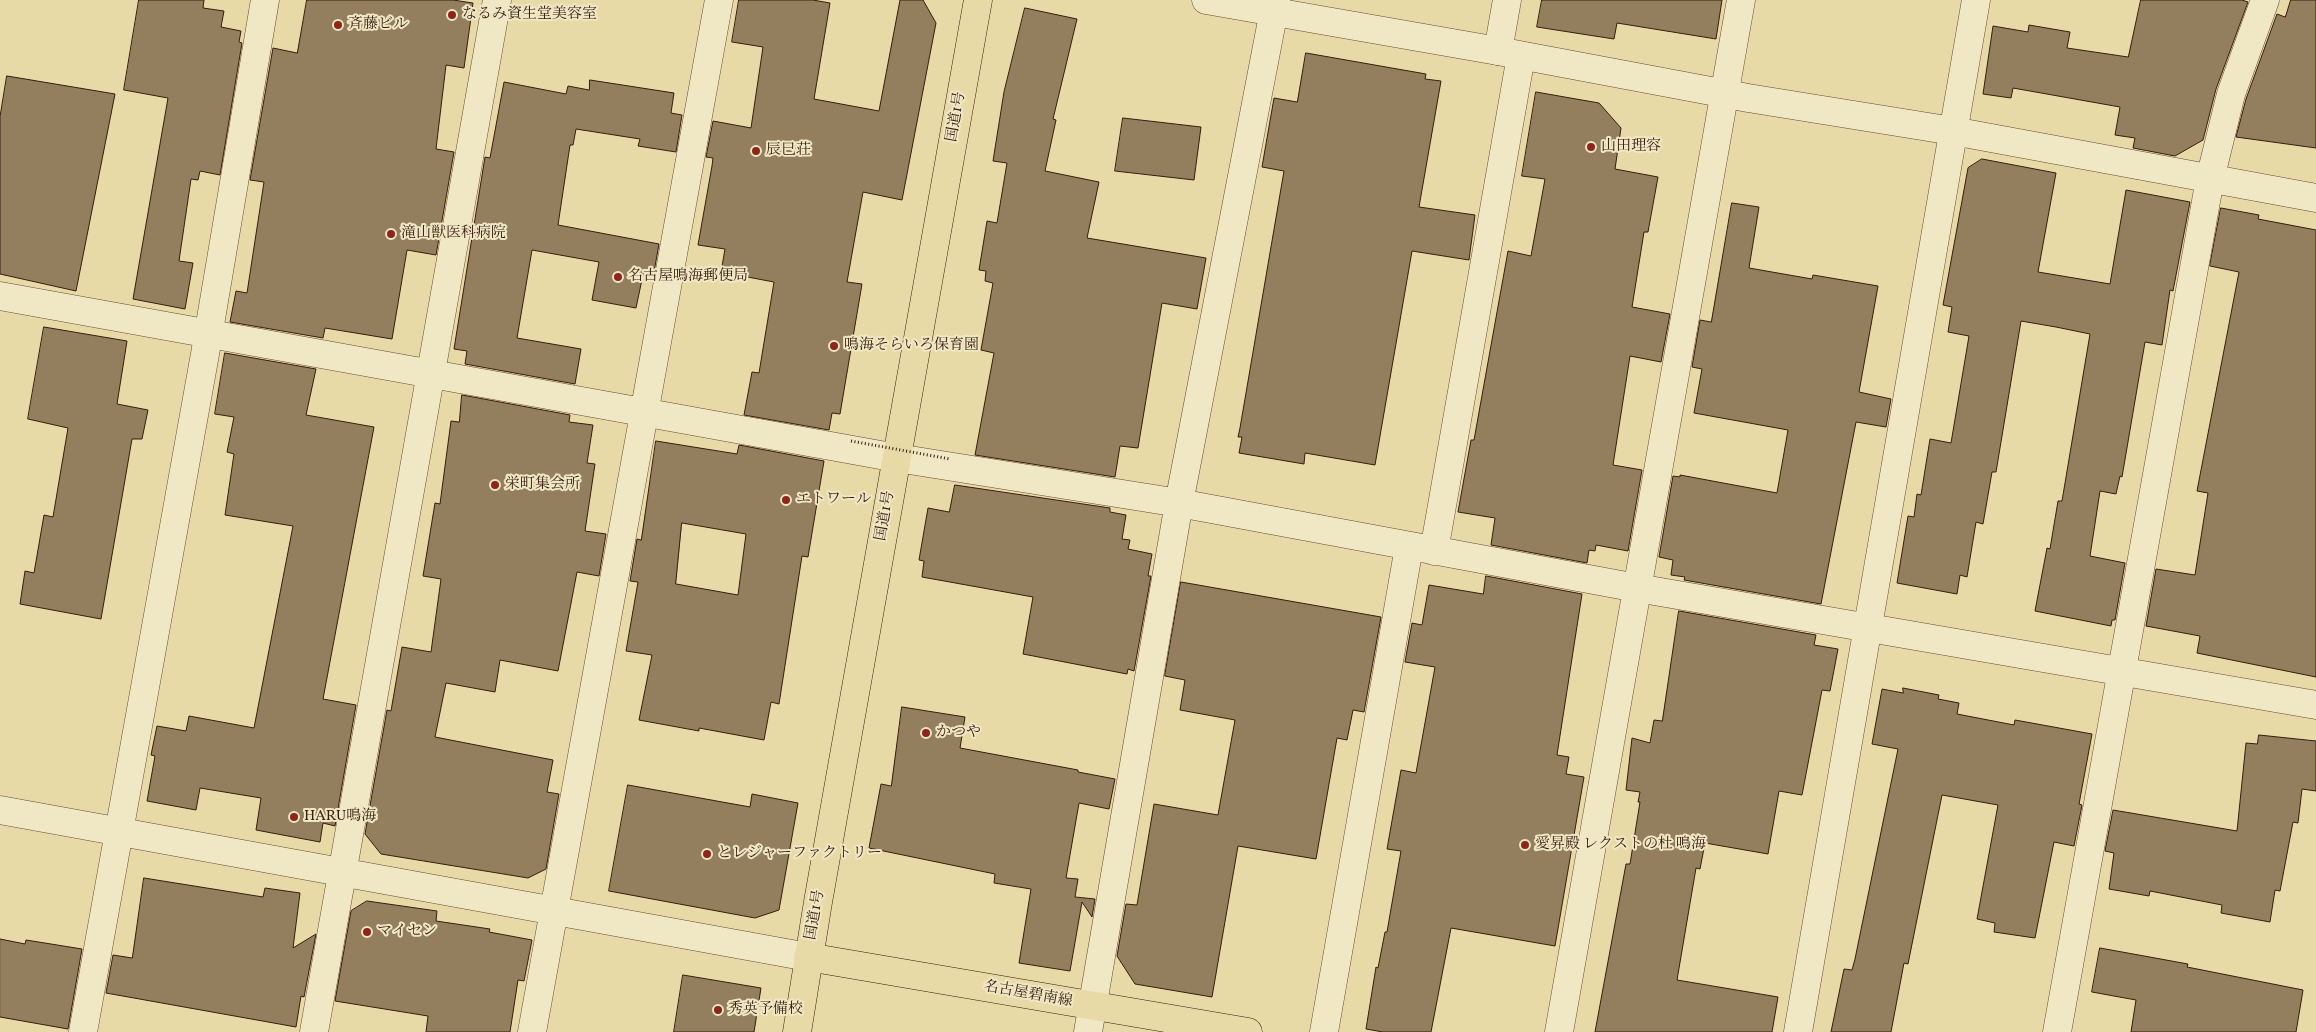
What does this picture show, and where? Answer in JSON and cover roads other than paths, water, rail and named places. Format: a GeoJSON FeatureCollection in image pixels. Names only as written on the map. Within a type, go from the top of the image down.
{"type":"FeatureCollection","features":[{"type":"Feature","properties":{"kind":"main road","name":"国道1号"},"geometry":{"type":"LineString","coordinates":[[797,1032],[808,957],[978,0]]}},
{"type":"Feature","properties":{"kind":"main road","name":"名古屋碧南線"},"geometry":{"type":"LineString","coordinates":[[808,957],[1090,1019],[1248,1032]]}},
{"type":"Feature","properties":{"kind":"street"},"geometry":{"type":"LineString","coordinates":[[83,1032],[208,334],[265,0]]}},
{"type":"Feature","properties":{"kind":"street"},"geometry":{"type":"LineString","coordinates":[[314,1032],[497,0]]}},
{"type":"Feature","properties":{"kind":"street"},"geometry":{"type":"LineString","coordinates":[[532,1032],[719,0]]}},
{"type":"Feature","properties":{"kind":"street"},"geometry":{"type":"LineString","coordinates":[[1206,0],[1274,6],[1725,94],[1953,131],[2316,198]]}},
{"type":"Feature","properties":{"kind":"street"},"geometry":{"type":"LineString","coordinates":[[1324,1032],[1422,549],[1510,53],[1507,0]]}},
{"type":"Feature","properties":{"kind":"street"},"geometry":{"type":"LineString","coordinates":[[1559,1032],[1741,0]]}},
{"type":"Feature","properties":{"kind":"street"},"geometry":{"type":"LineString","coordinates":[[1798,1032],[1976,0]]}},
{"type":"Feature","properties":{"kind":"street"},"geometry":{"type":"LineString","coordinates":[[2057,1032],[2210,179],[2231,94],[2265,0]]}},
{"type":"Feature","properties":{"kind":"street"},"geometry":{"type":"LineString","coordinates":[[1090,1019],[1179,503],[1274,6]]}},
{"type":"Feature","properties":{"kind":"street"},"geometry":{"type":"LineString","coordinates":[[0,296],[430,372],[897,458],[1179,503],[1637,588],[2316,705]]}},
{"type":"Feature","properties":{"kind":"street"},"geometry":{"type":"LineString","coordinates":[[0,810],[119,830],[342,873],[554,909],[808,957]]}},
{"type":"Feature","properties":{"kind":"place","name":"なるみ資生堂美容室"},"geometry":{"type":"Point","coordinates":[452,15]}},
{"type":"Feature","properties":{"kind":"place","name":"斉藤ビル"},"geometry":{"type":"Point","coordinates":[338,25]}},
{"type":"Feature","properties":{"kind":"place","name":"山田理容"},"geometry":{"type":"Point","coordinates":[1591,147]}},
{"type":"Feature","properties":{"kind":"place","name":"辰巳荘"},"geometry":{"type":"Point","coordinates":[756,151]}},
{"type":"Feature","properties":{"kind":"place","name":"滝山獣医科病院"},"geometry":{"type":"Point","coordinates":[391,234]}},
{"type":"Feature","properties":{"kind":"place","name":"名古屋鳴海郵便局"},"geometry":{"type":"Point","coordinates":[618,277]}},
{"type":"Feature","properties":{"kind":"place","name":"鳴海そらいろ保育園"},"geometry":{"type":"Point","coordinates":[834,346]}},
{"type":"Feature","properties":{"kind":"place","name":"栄町集会所"},"geometry":{"type":"Point","coordinates":[495,485]}},
{"type":"Feature","properties":{"kind":"place","name":"エトワール"},"geometry":{"type":"Point","coordinates":[786,500]}},
{"type":"Feature","properties":{"kind":"place","name":"かつや"},"geometry":{"type":"Point","coordinates":[926,733]}},
{"type":"Feature","properties":{"kind":"place","name":"HARU鳴海"},"geometry":{"type":"Point","coordinates":[294,817]}},
{"type":"Feature","properties":{"kind":"place","name":"愛昇殿 レクストの杜 鳴海"},"geometry":{"type":"Point","coordinates":[1525,845]}},
{"type":"Feature","properties":{"kind":"place","name":"とレジャーファクトリー"},"geometry":{"type":"Point","coordinates":[707,854]}},
{"type":"Feature","properties":{"kind":"place","name":"マイセン"},"geometry":{"type":"Point","coordinates":[367,932]}},
{"type":"Feature","properties":{"kind":"place","name":"秀英予備校"},"geometry":{"type":"Point","coordinates":[718,1010]}}]}
